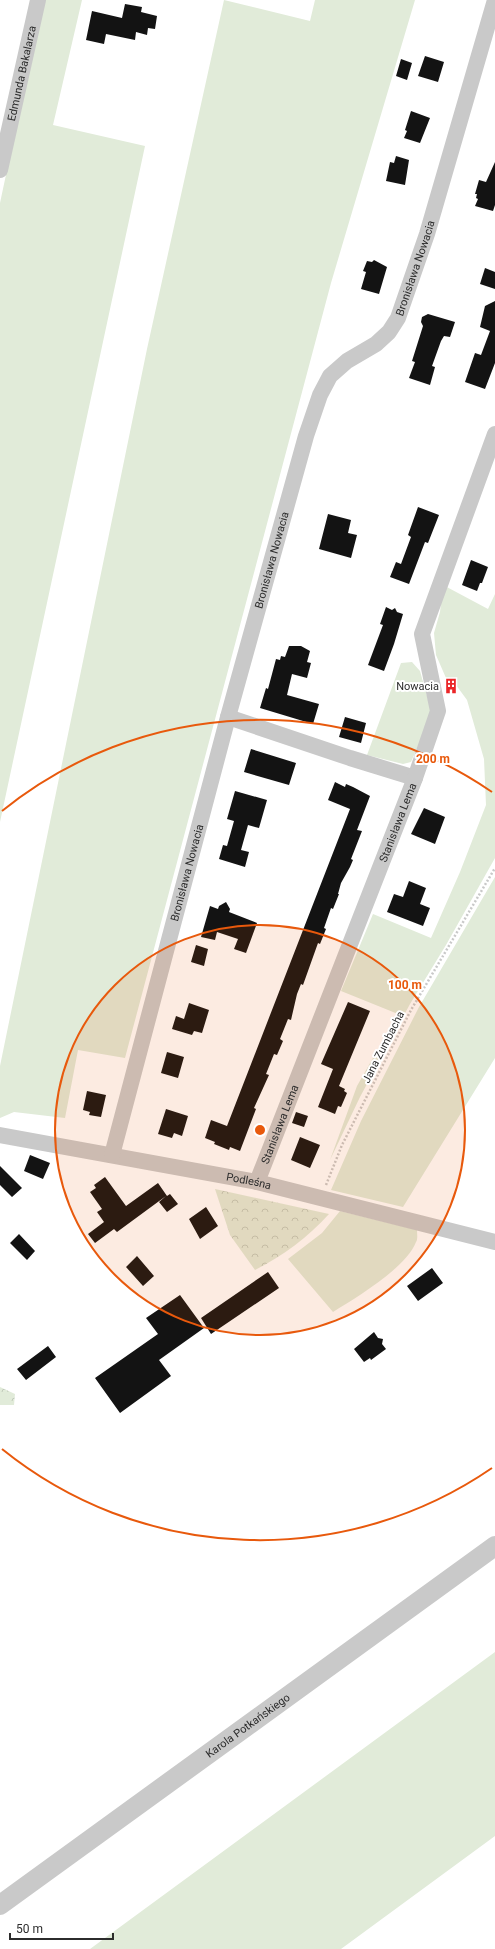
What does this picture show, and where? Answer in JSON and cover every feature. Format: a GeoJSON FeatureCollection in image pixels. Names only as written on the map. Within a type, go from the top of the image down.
{"type":"FeatureCollection","features":[{"type":"Feature","properties":{"kind":"street","name":"Edmunda Bakalarza"},"geometry":{"type":"LineString","coordinates":[[0,170],[2,148],[38,0]]}},
{"type":"Feature","properties":{"kind":"street","name":"Bronisława Nowacia"},"geometry":{"type":"LineString","coordinates":[[112,1154],[285,508],[320,395],[330,376],[347,361],[376,344],[389,332],[398,318],[427,234],[495,0]]}},
{"type":"Feature","properties":{"kind":"street","name":"Stanisława Lema"},"geometry":{"type":"LineString","coordinates":[[256,1182],[415,778],[438,711],[422,634],[495,434]]}},
{"type":"Feature","properties":{"kind":"street"},"geometry":{"type":"LineString","coordinates":[[228,717],[415,778]]}},
{"type":"Feature","properties":{"kind":"street","name":"Podleśna"},"geometry":{"type":"LineString","coordinates":[[0,1135],[112,1154],[256,1182],[495,1242]]}},
{"type":"Feature","properties":{"kind":"street","name":"Karola Potkańskiego"},"geometry":{"type":"LineString","coordinates":[[0,1905],[495,1546]]}},
{"type":"Feature","properties":{"kind":"path","name":"Jana Zumbacha"},"geometry":{"type":"LineString","coordinates":[[320,1198],[342,1145],[410,1010],[495,868]]}},
{"type":"Feature","properties":{"kind":"green space"},"geometry":{"type":"Polygon","coordinates":[[[43,0],[82,0],[53,125],[145,146],[0,822],[0,203],[43,0]]]}},
{"type":"Feature","properties":{"kind":"green space"},"geometry":{"type":"Polygon","coordinates":[[[224,0],[310,21],[315,0],[415,0],[331,283],[125,1058],[78,1050],[65,1118],[14,1112],[0,1118],[0,1066],[147,349],[224,0]]]}},
{"type":"Feature","properties":{"kind":"green space"},"geometry":{"type":"Polygon","coordinates":[[[443,585],[488,609],[495,594],[495,858],[446,945],[410,1004],[360,1097],[330,1160],[357,1086],[398,1014],[341,991],[373,914],[431,938],[460,872],[486,805],[484,759],[467,700],[456,685],[446,678],[436,655],[434,633],[440,612],[443,585]]]}},
{"type":"Feature","properties":{"kind":"green space"},"geometry":{"type":"Polygon","coordinates":[[[412,662],[420,671],[432,714],[411,762],[403,764],[367,755],[401,663],[412,662]]]}},
{"type":"Feature","properties":{"kind":"green space"},"geometry":{"type":"Polygon","coordinates":[[[495,877],[495,1058],[403,1207],[331,1190],[361,1121],[419,1007],[495,877]]]}},
{"type":"Feature","properties":{"kind":"green space"},"geometry":{"type":"Polygon","coordinates":[[[215,1189],[329,1214],[295,1245],[275,1259],[255,1270],[230,1235],[215,1189]]]}},
{"type":"Feature","properties":{"kind":"green space"},"geometry":{"type":"Polygon","coordinates":[[[340,1211],[417,1230],[417,1241],[411,1252],[392,1272],[333,1312],[288,1259],[322,1233],[340,1211]]]}},
{"type":"Feature","properties":{"kind":"green space"},"geometry":{"type":"Polygon","coordinates":[[[0,1387],[15,1394],[14,1405],[0,1405],[0,1387]]]}},
{"type":"Feature","properties":{"kind":"green space"},"geometry":{"type":"Polygon","coordinates":[[[495,1652],[495,1836],[341,1949],[90,1949],[495,1652]]]}},
{"type":"Feature","properties":{"kind":"building"},"geometry":{"type":"Polygon","coordinates":[[[125,4],[142,7],[141,12],[157,16],[155,29],[148,28],[147,35],[136,32],[135,40],[106,34],[104,44],[86,40],[92,11],[122,18],[125,4]]]}},
{"type":"Feature","properties":{"kind":"building"},"geometry":{"type":"Polygon","coordinates":[[[425,56],[444,62],[438,82],[418,76],[425,56]]]}},
{"type":"Feature","properties":{"kind":"building"},"geometry":{"type":"Polygon","coordinates":[[[401,59],[412,63],[407,80],[396,76],[401,59]]]}},
{"type":"Feature","properties":{"kind":"building"},"geometry":{"type":"Polygon","coordinates":[[[411,111],[430,118],[420,143],[404,138],[411,111]]]}},
{"type":"Feature","properties":{"kind":"building"},"geometry":{"type":"Polygon","coordinates":[[[396,156],[409,160],[405,185],[386,181],[390,162],[394,163],[396,156]]]}},
{"type":"Feature","properties":{"kind":"building"},"geometry":{"type":"Polygon","coordinates":[[[495,162],[495,205],[493,211],[475,206],[478,199],[476,198],[477,194],[475,194],[479,180],[486,182],[495,162]]]}},
{"type":"Feature","properties":{"kind":"building"},"geometry":{"type":"Polygon","coordinates":[[[374,260],[387,267],[379,294],[361,289],[366,272],[363,271],[367,261],[372,262],[374,260]]]}},
{"type":"Feature","properties":{"kind":"building"},"geometry":{"type":"Polygon","coordinates":[[[485,268],[495,272],[495,289],[480,284],[485,268]]]}},
{"type":"Feature","properties":{"kind":"building"},"geometry":{"type":"Polygon","coordinates":[[[495,301],[495,363],[485,389],[465,382],[475,353],[481,355],[490,331],[480,327],[485,306],[495,301]]]}},
{"type":"Feature","properties":{"kind":"building"},"geometry":{"type":"Polygon","coordinates":[[[428,314],[455,322],[450,337],[444,336],[441,341],[432,366],[435,367],[430,385],[409,378],[415,362],[412,361],[423,326],[421,322],[422,317],[428,314]]]}},
{"type":"Feature","properties":{"kind":"building"},"geometry":{"type":"Polygon","coordinates":[[[418,507],[439,515],[428,543],[425,542],[409,584],[390,577],[396,562],[401,564],[411,537],[408,535],[418,507]]]}},
{"type":"Feature","properties":{"kind":"building"},"geometry":{"type":"Polygon","coordinates":[[[328,514],[351,520],[348,533],[357,535],[351,558],[319,549],[328,514]]]}},
{"type":"Feature","properties":{"kind":"building"},"geometry":{"type":"Polygon","coordinates":[[[471,560],[488,567],[482,583],[480,583],[477,591],[462,585],[471,560]]]}},
{"type":"Feature","properties":{"kind":"building"},"geometry":{"type":"Polygon","coordinates":[[[386,607],[392,610],[395,608],[397,612],[403,614],[384,671],[368,665],[383,625],[380,624],[386,607]]]}},
{"type":"Feature","properties":{"kind":"building"},"geometry":{"type":"Polygon","coordinates":[[[289,646],[301,646],[310,651],[307,662],[311,663],[307,678],[292,674],[287,695],[319,704],[313,724],[260,708],[266,688],[268,689],[276,659],[280,660],[281,656],[285,657],[289,646]]]}},
{"type":"Feature","properties":{"kind":"building"},"geometry":{"type":"Polygon","coordinates":[[[345,717],[366,723],[361,743],[339,737],[345,717]]]}},
{"type":"Feature","properties":{"kind":"building"},"geometry":{"type":"Polygon","coordinates":[[[251,749],[296,763],[289,785],[244,772],[251,749]]]}},
{"type":"Feature","properties":{"kind":"building"},"geometry":{"type":"Polygon","coordinates":[[[335,782],[345,787],[346,784],[370,796],[357,830],[362,831],[351,859],[353,860],[341,883],[339,894],[333,909],[331,908],[324,928],[326,929],[320,944],[318,943],[303,985],[301,984],[297,994],[291,1020],[288,1019],[280,1039],[283,1041],[277,1055],[274,1054],[266,1074],[269,1075],[254,1108],[256,1109],[240,1151],[230,1147],[229,1150],[214,1144],[215,1142],[205,1138],[211,1120],[227,1126],[350,809],[328,800],[335,782]]]}},
{"type":"Feature","properties":{"kind":"building"},"geometry":{"type":"Polygon","coordinates":[[[235,791],[267,800],[259,828],[248,825],[241,850],[249,852],[245,867],[219,859],[223,845],[227,846],[234,821],[227,819],[235,791]]]}},
{"type":"Feature","properties":{"kind":"building"},"geometry":{"type":"Polygon","coordinates":[[[424,808],[445,817],[435,844],[411,834],[424,808]]]}},
{"type":"Feature","properties":{"kind":"building"},"geometry":{"type":"Polygon","coordinates":[[[409,881],[426,888],[420,904],[430,908],[423,926],[387,912],[394,894],[403,897],[409,881]]]}},
{"type":"Feature","properties":{"kind":"building"},"geometry":{"type":"Polygon","coordinates":[[[226,902],[230,909],[229,912],[257,923],[246,953],[234,949],[238,939],[217,932],[215,940],[201,937],[210,906],[218,909],[219,906],[226,902]]]}},
{"type":"Feature","properties":{"kind":"building"},"geometry":{"type":"Polygon","coordinates":[[[196,945],[208,949],[204,966],[191,962],[196,945]]]}},
{"type":"Feature","properties":{"kind":"building"},"geometry":{"type":"Polygon","coordinates":[[[348,1002],[370,1011],[339,1086],[345,1089],[344,1091],[347,1093],[341,1107],[338,1106],[335,1114],[318,1107],[333,1069],[321,1064],[348,1002]]]}},
{"type":"Feature","properties":{"kind":"building"},"geometry":{"type":"Polygon","coordinates":[[[189,1003],[209,1010],[202,1033],[194,1031],[192,1035],[172,1029],[176,1016],[184,1019],[189,1003]]]}},
{"type":"Feature","properties":{"kind":"building"},"geometry":{"type":"Polygon","coordinates":[[[167,1052],[184,1057],[178,1078],[161,1073],[167,1052]]]}},
{"type":"Feature","properties":{"kind":"building"},"geometry":{"type":"Polygon","coordinates":[[[87,1091],[106,1095],[101,1117],[89,1115],[90,1112],[83,1110],[87,1091]]]}},
{"type":"Feature","properties":{"kind":"building"},"geometry":{"type":"Polygon","coordinates":[[[166,1109],[188,1116],[182,1136],[174,1133],[172,1138],[158,1134],[166,1109]]]}},
{"type":"Feature","properties":{"kind":"building"},"geometry":{"type":"Polygon","coordinates":[[[296,1112],[308,1116],[304,1127],[292,1123],[296,1112]]]}},
{"type":"Feature","properties":{"kind":"building"},"geometry":{"type":"Polygon","coordinates":[[[300,1137],[320,1145],[310,1168],[291,1160],[300,1137]]]}},
{"type":"Feature","properties":{"kind":"building"},"geometry":{"type":"Polygon","coordinates":[[[30,1155],[50,1163],[43,1179],[24,1171],[30,1155]]]}},
{"type":"Feature","properties":{"kind":"building"},"geometry":{"type":"Polygon","coordinates":[[[0,1166],[22,1188],[12,1197],[0,1185],[0,1166]]]}},
{"type":"Feature","properties":{"kind":"building"},"geometry":{"type":"Polygon","coordinates":[[[105,1177],[126,1206],[158,1183],[167,1196],[170,1194],[178,1204],[167,1212],[159,1202],[166,1196],[117,1232],[114,1229],[95,1243],[88,1234],[104,1222],[97,1212],[102,1209],[90,1192],[96,1188],[94,1185],[105,1177]]]}},
{"type":"Feature","properties":{"kind":"building"},"geometry":{"type":"Polygon","coordinates":[[[206,1207],[218,1226],[200,1239],[189,1219],[206,1207]]]}},
{"type":"Feature","properties":{"kind":"building"},"geometry":{"type":"Polygon","coordinates":[[[19,1234],[35,1251],[27,1260],[10,1243],[19,1234]]]}},
{"type":"Feature","properties":{"kind":"building"},"geometry":{"type":"Polygon","coordinates":[[[137,1256],[154,1276],[143,1286],[126,1267],[137,1256]]]}},
{"type":"Feature","properties":{"kind":"building"},"geometry":{"type":"Polygon","coordinates":[[[432,1268],[443,1283],[418,1301],[407,1286],[432,1268]]]}},
{"type":"Feature","properties":{"kind":"building"},"geometry":{"type":"Polygon","coordinates":[[[268,1272],[279,1288],[211,1334],[201,1318],[268,1272]]]}},
{"type":"Feature","properties":{"kind":"building"},"geometry":{"type":"Polygon","coordinates":[[[180,1295],[204,1328],[159,1360],[171,1376],[120,1413],[95,1378],[158,1334],[146,1318],[180,1295]]]}},
{"type":"Feature","properties":{"kind":"building"},"geometry":{"type":"Polygon","coordinates":[[[374,1332],[378,1338],[383,1339],[382,1344],[386,1349],[371,1360],[370,1358],[364,1362],[354,1349],[374,1332]]]}},
{"type":"Feature","properties":{"kind":"building"},"geometry":{"type":"Polygon","coordinates":[[[48,1346],[56,1357],[26,1380],[17,1369],[48,1346]]]}},
{"type":"Feature","properties":{"kind":"place","name":"Nowacia"},"geometry":{"type":"Point","coordinates":[451,686]}}]}
